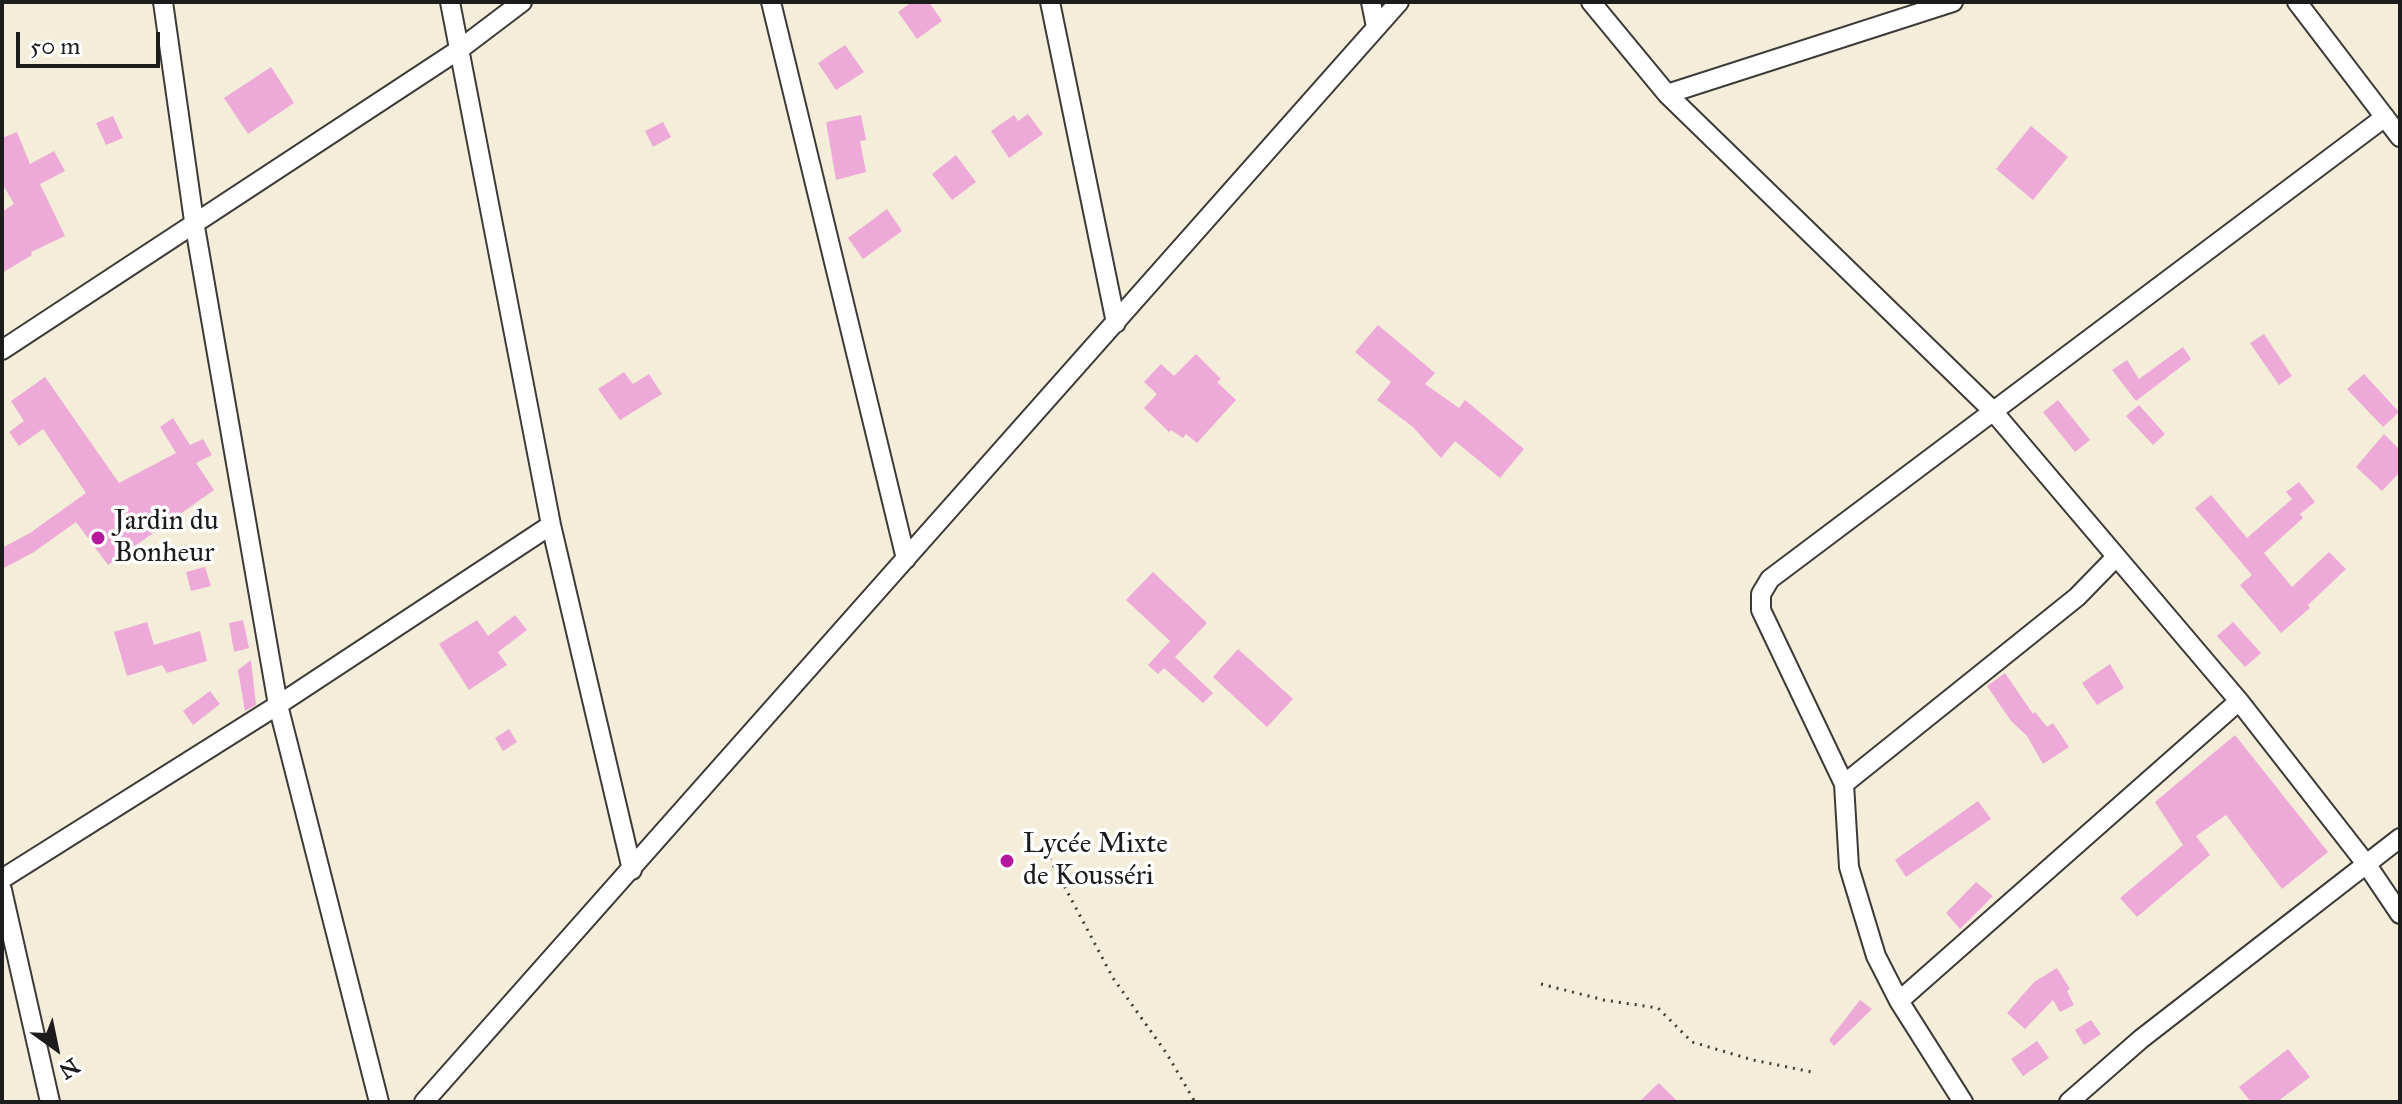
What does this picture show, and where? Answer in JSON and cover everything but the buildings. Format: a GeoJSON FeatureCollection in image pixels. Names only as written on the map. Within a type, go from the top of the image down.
{"type":"FeatureCollection","features":[{"type":"Feature","properties":{"kind":"street"},"geometry":{"type":"LineString","coordinates":[[163,2],[194,221],[278,705],[379,1102]]}},
{"type":"Feature","properties":{"kind":"street"},"geometry":{"type":"LineString","coordinates":[[450,2],[551,525],[632,870]]}},
{"type":"Feature","properties":{"kind":"street"},"geometry":{"type":"LineString","coordinates":[[2,350],[460,49],[522,2]]}},
{"type":"Feature","properties":{"kind":"street"},"geometry":{"type":"LineString","coordinates":[[771,2],[906,559]]}},
{"type":"Feature","properties":{"kind":"street"},"geometry":{"type":"LineString","coordinates":[[1050,2],[1116,323]]}},
{"type":"Feature","properties":{"kind":"street"},"geometry":{"type":"LineString","coordinates":[[1371,2],[1376,27]]}},
{"type":"Feature","properties":{"kind":"street"},"geometry":{"type":"LineString","coordinates":[[424,1102],[1399,2]]}},
{"type":"Feature","properties":{"kind":"street"},"geometry":{"type":"LineString","coordinates":[[1591,2],[1667,94],[1992,410],[2239,701],[2367,865],[2400,914]]}},
{"type":"Feature","properties":{"kind":"street"},"geometry":{"type":"LineString","coordinates":[[1667,94],[1953,2]]}},
{"type":"Feature","properties":{"kind":"street"},"geometry":{"type":"LineString","coordinates":[[2297,2],[2400,137]]}},
{"type":"Feature","properties":{"kind":"street"},"geometry":{"type":"LineString","coordinates":[[1963,1102],[1899,1001],[1876,956],[1849,867],[1844,784],[1761,610],[1761,594],[1770,579],[2385,117]]}},
{"type":"Feature","properties":{"kind":"street"},"geometry":{"type":"LineString","coordinates":[[2,879],[278,705],[551,525]]}},
{"type":"Feature","properties":{"kind":"street"},"geometry":{"type":"LineString","coordinates":[[1844,784],[2077,597],[2116,557]]}},
{"type":"Feature","properties":{"kind":"street"},"geometry":{"type":"LineString","coordinates":[[1899,1001],[2239,701]]}},
{"type":"Feature","properties":{"kind":"street"},"geometry":{"type":"LineString","coordinates":[[2069,1102],[2141,1039],[2400,838]]}},
{"type":"Feature","properties":{"kind":"street"},"geometry":{"type":"LineString","coordinates":[[2,890],[50,1102]]}},
{"type":"Feature","properties":{"kind":"path"},"geometry":{"type":"LineString","coordinates":[[1042,844],[1113,978],[1167,1054],[1195,1102]]}},
{"type":"Feature","properties":{"kind":"path"},"geometry":{"type":"LineString","coordinates":[[1541,984],[1604,1000],[1658,1008],[1692,1042],[1753,1060],[1812,1072]]}},
{"type":"Feature","properties":{"kind":"place","name":"Jardin du Bonheur"},"geometry":{"type":"Point","coordinates":[98,538]}},
{"type":"Feature","properties":{"kind":"place","name":"Lycée Mixte de Kousséri"},"geometry":{"type":"Point","coordinates":[1007,861]}}]}
